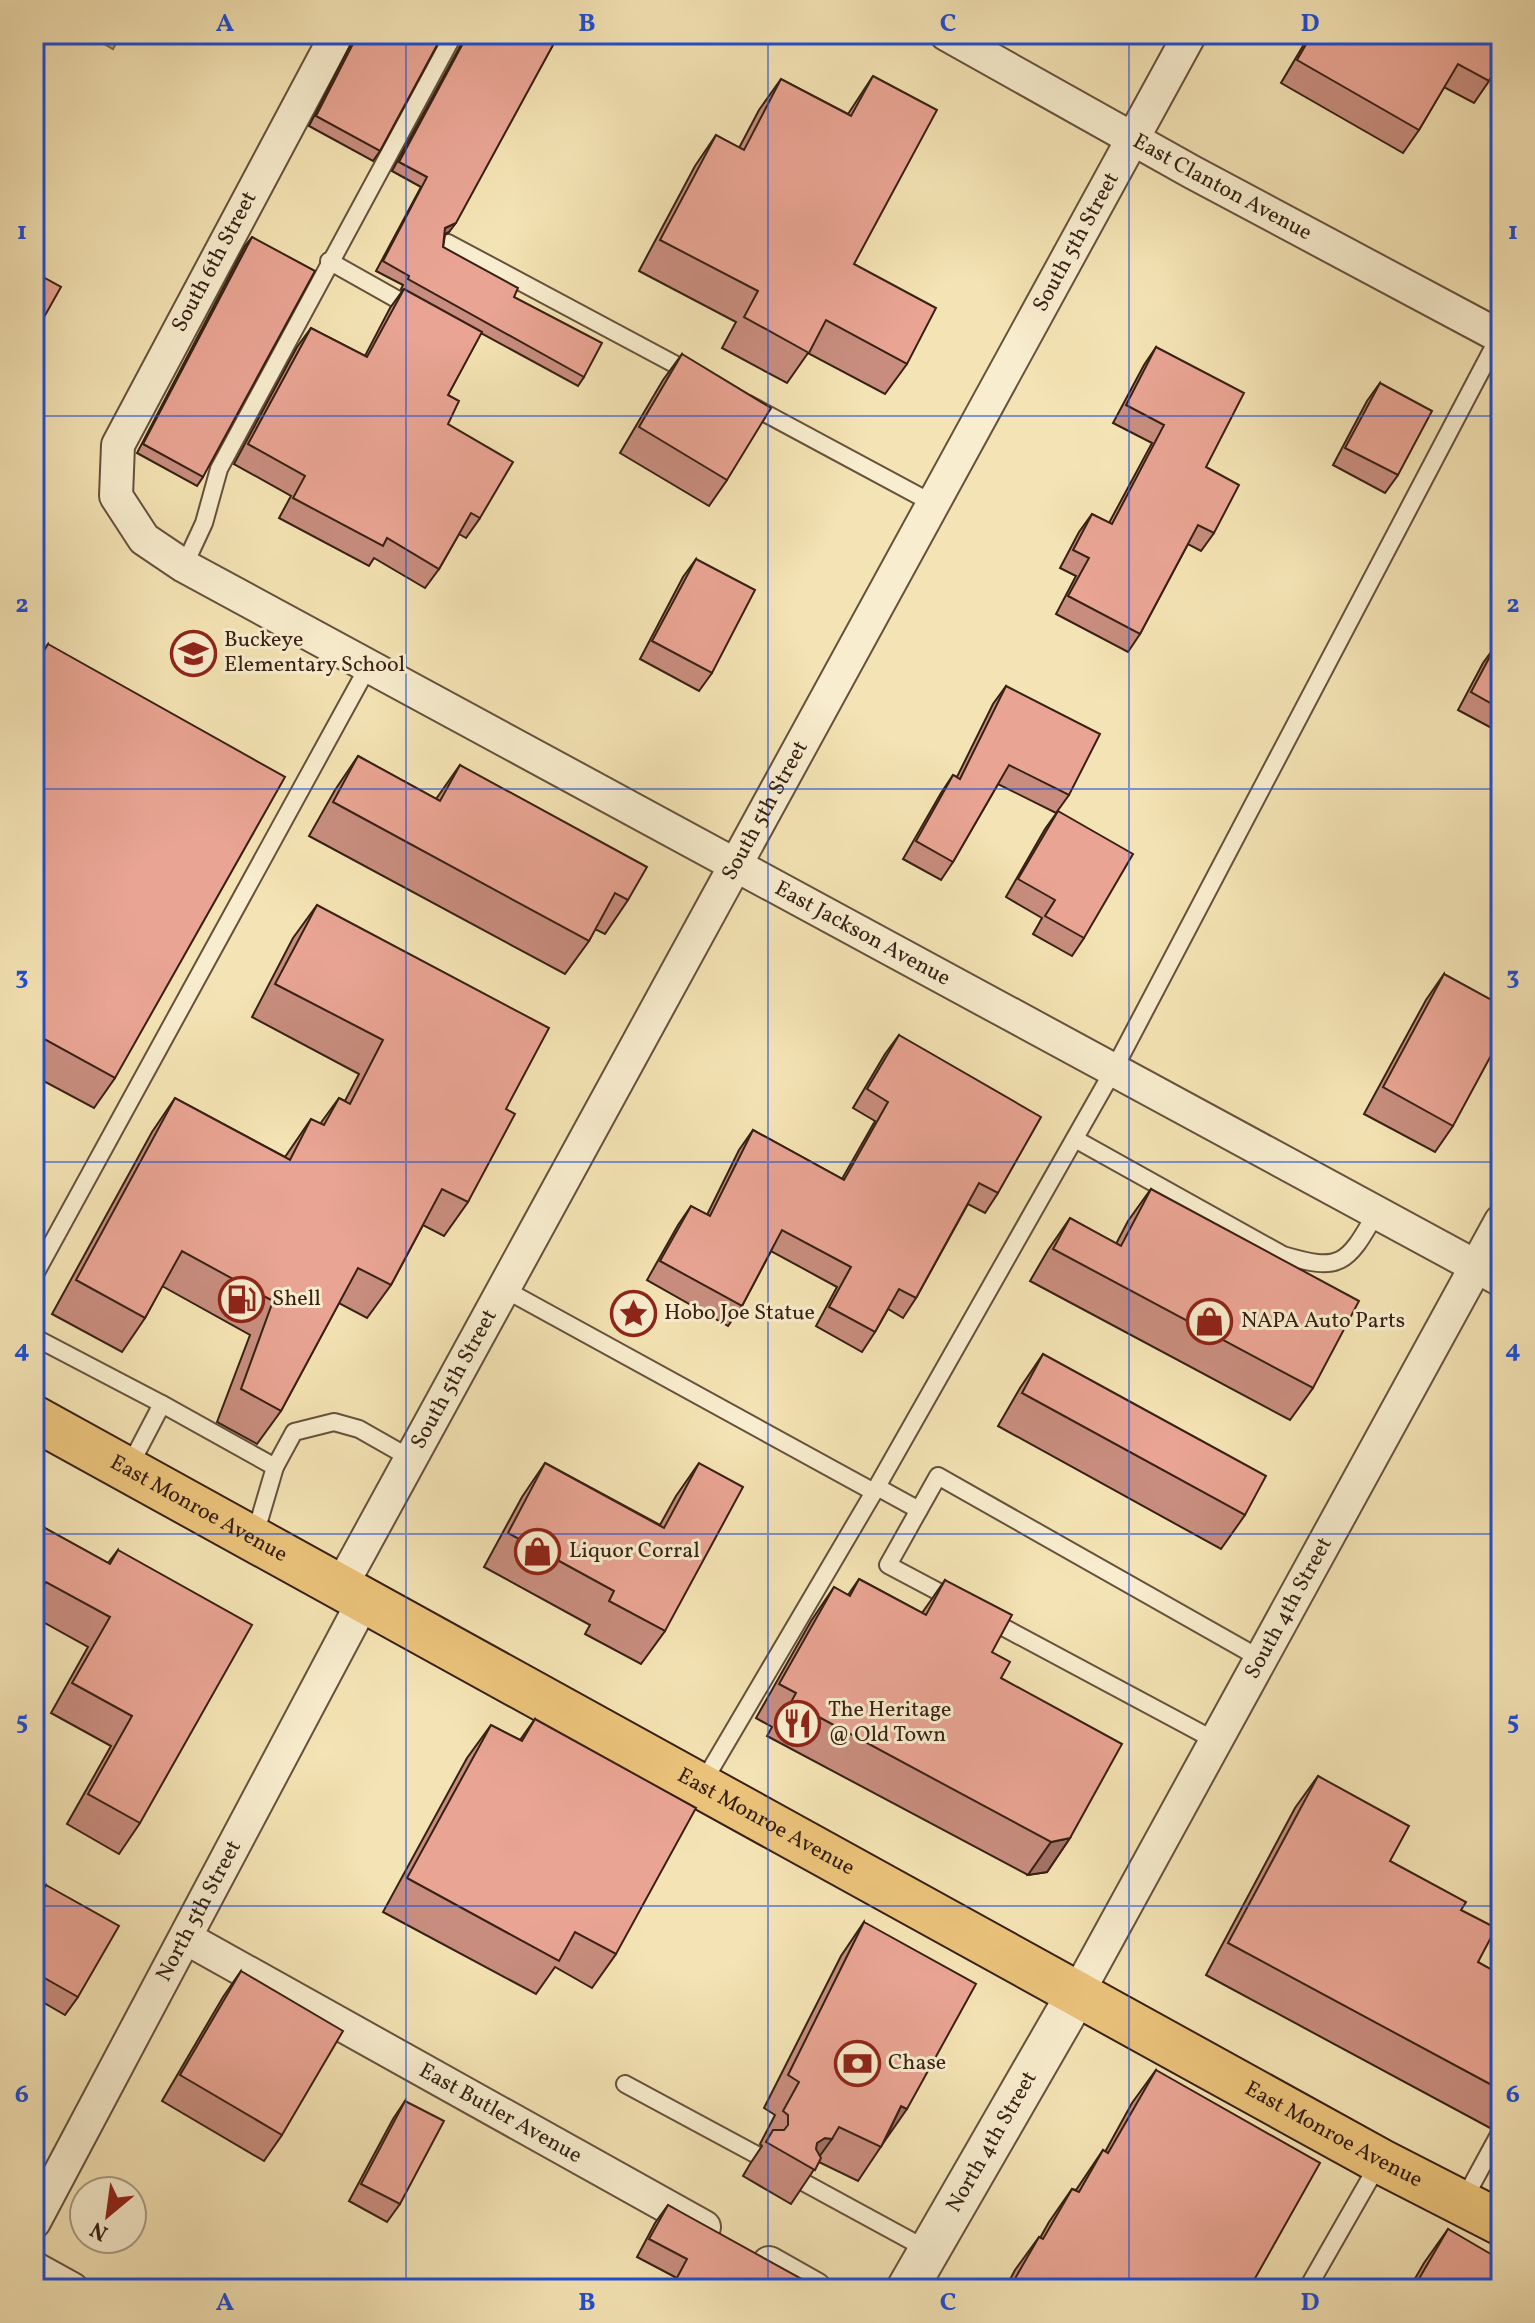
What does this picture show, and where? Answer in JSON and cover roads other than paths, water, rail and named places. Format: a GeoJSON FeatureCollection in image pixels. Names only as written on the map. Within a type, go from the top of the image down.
{"type":"FeatureCollection","features":[{"type":"Feature","properties":{"kind":"main road","name":"East Monroe Avenue"},"geometry":{"type":"LineString","coordinates":[[34,1418],[1380,2161],[1501,2223]]}},
{"type":"Feature","properties":{"kind":"street","name":"South 6th Street"},"geometry":{"type":"LineString","coordinates":[[116,496],[118,445],[337,34]]}},
{"type":"Feature","properties":{"kind":"street","name":"East Clanton Avenue"},"geometry":{"type":"LineString","coordinates":[[946,34],[1133,139],[1500,335]]}},
{"type":"Feature","properties":{"kind":"street","name":"South 5th Street"},"geometry":{"type":"LineString","coordinates":[[352,1594],[410,1458],[736,868],[1190,34]]}},
{"type":"Feature","properties":{"kind":"street","name":"East Jackson Avenue"},"geometry":{"type":"LineString","coordinates":[[116,496],[144,539],[184,566],[1488,1273]]}},
{"type":"Feature","properties":{"kind":"street","name":"South 4th Street"},"geometry":{"type":"LineString","coordinates":[[1077,1994],[1261,1659],[1488,1273],[1501,1221]]}},
{"type":"Feature","properties":{"kind":"street","name":"North 5th Street"},"geometry":{"type":"LineString","coordinates":[[34,2222],[186,1938],[352,1594]]}},
{"type":"Feature","properties":{"kind":"street","name":"East Butler Avenue"},"geometry":{"type":"LineString","coordinates":[[186,1938],[815,2289]]}},
{"type":"Feature","properties":{"kind":"street","name":"North 4th Street"},"geometry":{"type":"LineString","coordinates":[[907,2289],[1077,1994]]}},
{"type":"Feature","properties":{"kind":"street"},"geometry":{"type":"LineString","coordinates":[[34,2268],[72,2289]]}},
{"type":"Feature","properties":{"kind":"lane"},"geometry":{"type":"LineString","coordinates":[[184,566],[204,523],[219,469],[454,34]]}},
{"type":"Feature","properties":{"kind":"lane"},"geometry":{"type":"LineString","coordinates":[[448,243],[712,384]]}},
{"type":"Feature","properties":{"kind":"lane"},"geometry":{"type":"LineString","coordinates":[[329,261],[436,321]]}},
{"type":"Feature","properties":{"kind":"lane"},"geometry":{"type":"LineString","coordinates":[[701,1786],[876,1490],[1113,1071],[1500,335]]}},
{"type":"Feature","properties":{"kind":"lane"},"geometry":{"type":"LineString","coordinates":[[739,399],[934,504]]}},
{"type":"Feature","properties":{"kind":"lane"},"geometry":{"type":"LineString","coordinates":[[34,1276],[369,665]]}},
{"type":"Feature","properties":{"kind":"lane"},"geometry":{"type":"LineString","coordinates":[[1075,1139],[1283,1255],[1321,1266],[1338,1262],[1359,1243],[1376,1213]]}},
{"type":"Feature","properties":{"kind":"lane"},"geometry":{"type":"LineString","coordinates":[[504,1289],[876,1490],[919,1510]]}},
{"type":"Feature","properties":{"kind":"lane"},"geometry":{"type":"LineString","coordinates":[[34,1337],[275,1467]]}},
{"type":"Feature","properties":{"kind":"lane"},"geometry":{"type":"LineString","coordinates":[[128,1471],[162,1404]]}},
{"type":"Feature","properties":{"kind":"lane"},"geometry":{"type":"LineString","coordinates":[[253,1540],[275,1467],[294,1432],[334,1422],[359,1429],[410,1458]]}},
{"type":"Feature","properties":{"kind":"lane"},"geometry":{"type":"LineString","coordinates":[[1216,1741],[888,1565],[938,1476],[1261,1659]]}},
{"type":"Feature","properties":{"kind":"lane"},"geometry":{"type":"LineString","coordinates":[[625,2084],[755,2154]]}},
{"type":"Feature","properties":{"kind":"lane"},"geometry":{"type":"LineString","coordinates":[[1462,2203],[1501,2131]]}},
{"type":"Feature","properties":{"kind":"lane"},"geometry":{"type":"LineString","coordinates":[[1307,2289],[1380,2161]]}},
{"type":"Feature","properties":{"kind":"lane"},"geometry":{"type":"LineString","coordinates":[[803,2182],[929,2251]]}},
{"type":"Feature","properties":{"kind":"place","name":"Buckeye Elementary School"},"geometry":{"type":"Point","coordinates":[193,653]}},
{"type":"Feature","properties":{"kind":"place","name":"Shell"},"geometry":{"type":"Point","coordinates":[241,1299]}},
{"type":"Feature","properties":{"kind":"place","name":"Hobo Joe Statue"},"geometry":{"type":"Point","coordinates":[633,1313]}},
{"type":"Feature","properties":{"kind":"place","name":"NAPA Auto Parts"},"geometry":{"type":"Point","coordinates":[1210,1321]}},
{"type":"Feature","properties":{"kind":"place","name":"Liquor Corral"},"geometry":{"type":"Point","coordinates":[538,1551]}},
{"type":"Feature","properties":{"kind":"place","name":"The Heritage @ Old Town"},"geometry":{"type":"Point","coordinates":[797,1723]}},
{"type":"Feature","properties":{"kind":"place","name":"Chase"},"geometry":{"type":"Point","coordinates":[857,2063]}}]}
